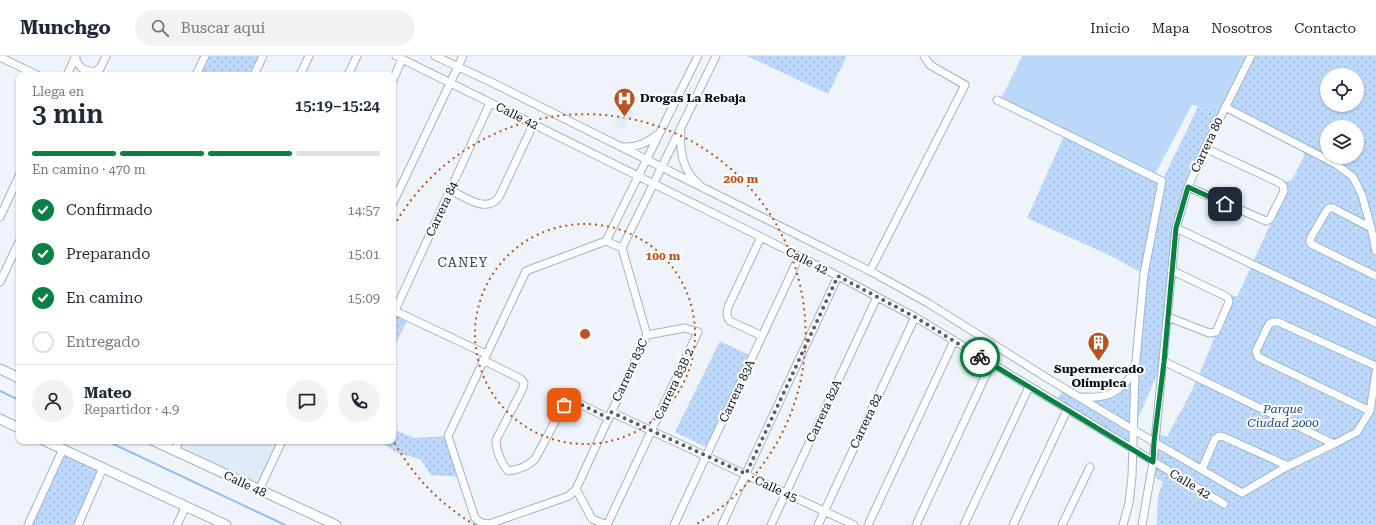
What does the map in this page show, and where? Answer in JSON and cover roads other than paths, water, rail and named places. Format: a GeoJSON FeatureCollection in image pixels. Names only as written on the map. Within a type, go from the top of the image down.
{"type":"FeatureCollection","features":[{"type":"Feature","properties":{"kind":"main road"},"geometry":{"type":"LineString","coordinates":[[0,369],[16,377]]}},
{"type":"Feature","properties":{"kind":"main road"},"geometry":{"type":"LineString","coordinates":[[0,419],[16,427]]}},
{"type":"Feature","properties":{"kind":"main road"},"geometry":{"type":"LineString","coordinates":[[51,444],[226,525]]}},
{"type":"Feature","properties":{"kind":"main road","name":"Calle 48"},"geometry":{"type":"LineString","coordinates":[[160,444],[336,525]]}},
{"type":"Feature","properties":{"kind":"street"},"geometry":{"type":"LineString","coordinates":[[75,56],[82,69],[89,72],[96,71],[101,67]]}},
{"type":"Feature","properties":{"kind":"street"},"geometry":{"type":"LineString","coordinates":[[68,72],[75,56]]}},
{"type":"Feature","properties":{"kind":"street"},"geometry":{"type":"LineString","coordinates":[[98,72],[106,56]]}},
{"type":"Feature","properties":{"kind":"street"},"geometry":{"type":"LineString","coordinates":[[197,72],[205,56]]}},
{"type":"Feature","properties":{"kind":"street"},"geometry":{"type":"LineString","coordinates":[[255,72],[263,56]]}},
{"type":"Feature","properties":{"kind":"street"},"geometry":{"type":"LineString","coordinates":[[301,72],[309,56]]}},
{"type":"Feature","properties":{"kind":"street"},"geometry":{"type":"LineString","coordinates":[[349,72],[357,56]]}},
{"type":"Feature","properties":{"kind":"street","name":"Calle 42"},"geometry":{"type":"LineString","coordinates":[[435,56],[491,82],[870,271],[928,303],[1133,430],[1242,492],[1288,466]]}},
{"type":"Feature","properties":{"kind":"street"},"geometry":{"type":"LineString","coordinates":[[396,197],[463,56]]}},
{"type":"Feature","properties":{"kind":"street"},"geometry":{"type":"LineString","coordinates":[[576,489],[569,496],[489,525],[473,522],[448,436],[526,271],[606,241],[698,56]]}},
{"type":"Feature","properties":{"kind":"street"},"geometry":{"type":"LineString","coordinates":[[606,241],[622,248],[716,56]]}},
{"type":"Feature","properties":{"kind":"street"},"geometry":{"type":"LineString","coordinates":[[870,271],[965,85],[930,65],[924,56]]}},
{"type":"Feature","properties":{"kind":"street","name":"Carrera 80"},"geometry":{"type":"LineString","coordinates":[[1142,525],[1153,462],[1176,228],[1188,187],[1205,148],[1251,56]]}},
{"type":"Feature","properties":{"kind":"street"},"geometry":{"type":"LineString","coordinates":[[0,57],[31,72]]}},
{"type":"Feature","properties":{"kind":"street"},"geometry":{"type":"LineString","coordinates":[[395,72],[399,58]]}},
{"type":"Feature","properties":{"kind":"street","name":"Calle 42"},"geometry":{"type":"LineString","coordinates":[[399,58],[761,237],[915,317],[1224,504]]}},
{"type":"Feature","properties":{"kind":"street"},"geometry":{"type":"LineString","coordinates":[[997,100],[1162,181],[1144,274],[1135,371],[1132,476],[1129,503],[1123,525]]}},
{"type":"Feature","properties":{"kind":"street","name":"Carrera 84"},"geometry":{"type":"LineString","coordinates":[[396,308],[490,103]]}},
{"type":"Feature","properties":{"kind":"street"},"geometry":{"type":"LineString","coordinates":[[1225,107],[1336,164],[1353,177],[1362,195],[1376,251]]}},
{"type":"Feature","properties":{"kind":"street"},"geometry":{"type":"LineString","coordinates":[[684,120],[680,133],[682,159],[696,182],[707,190]]}},
{"type":"Feature","properties":{"kind":"street"},"geometry":{"type":"LineString","coordinates":[[450,190],[479,204],[490,205],[496,202],[533,124]]}},
{"type":"Feature","properties":{"kind":"street"},"geometry":{"type":"LineString","coordinates":[[621,147],[637,147],[644,144],[657,135],[662,128]]}},
{"type":"Feature","properties":{"kind":"street"},"geometry":{"type":"LineString","coordinates":[[1188,187],[1266,221],[1270,219],[1284,191],[1283,186],[1280,183],[1205,148]]}},
{"type":"Feature","properties":{"kind":"street"},"geometry":{"type":"LineString","coordinates":[[0,217],[16,182]]}},
{"type":"Feature","properties":{"kind":"street"},"geometry":{"type":"LineString","coordinates":[[1371,228],[1333,208],[1329,208],[1310,239],[1310,243],[1376,276]]}},
{"type":"Feature","properties":{"kind":"street"},"geometry":{"type":"LineString","coordinates":[[1176,228],[1376,323]]}},
{"type":"Feature","properties":{"kind":"street"},"geometry":{"type":"LineString","coordinates":[[761,237],[728,307],[727,318],[735,324],[762,336]]}},
{"type":"Feature","properties":{"kind":"street"},"geometry":{"type":"LineString","coordinates":[[0,282],[16,248]]}},
{"type":"Feature","properties":{"kind":"street","name":"Carrera 83C"},"geometry":{"type":"LineString","coordinates":[[576,489],[647,335],[622,248]]}},
{"type":"Feature","properties":{"kind":"street","name":"Carrera 83A"},"geometry":{"type":"LineString","coordinates":[[674,525],[799,257]]}},
{"type":"Feature","properties":{"kind":"street"},"geometry":{"type":"LineString","coordinates":[[1168,317],[1212,334],[1216,332],[1229,302],[1228,298],[1171,270]]}},
{"type":"Feature","properties":{"kind":"street"},"geometry":{"type":"LineString","coordinates":[[722,525],[838,276]]}},
{"type":"Feature","properties":{"kind":"street","name":"Carrera 82A"},"geometry":{"type":"LineString","coordinates":[[771,525],[877,297]]}},
{"type":"Feature","properties":{"kind":"street"},"geometry":{"type":"LineString","coordinates":[[396,313],[485,357]]}},
{"type":"Feature","properties":{"kind":"street","name":"Carrera 82"},"geometry":{"type":"LineString","coordinates":[[818,525],[915,317]]}},
{"type":"Feature","properties":{"kind":"street"},"geometry":{"type":"LineString","coordinates":[[1370,411],[1258,357],[1256,355],[1256,351],[1269,324],[1278,322],[1376,366]]}},
{"type":"Feature","properties":{"kind":"street","name":"Carrera 83B 2"},"geometry":{"type":"LineString","coordinates":[[576,489],[592,519],[607,525],[698,332],[685,328],[647,335]]}},
{"type":"Feature","properties":{"kind":"street"},"geometry":{"type":"LineString","coordinates":[[868,525],[954,342]]}},
{"type":"Feature","properties":{"kind":"street","name":"Calle 45"},"geometry":{"type":"LineString","coordinates":[[485,357],[521,379],[524,383],[523,388],[496,440],[496,446],[504,467],[508,471],[529,465],[535,459],[564,405],[567,401],[572,400],[652,431],[854,525]]}},
{"type":"Feature","properties":{"kind":"street"},"geometry":{"type":"LineString","coordinates":[[1164,362],[1334,444]]}},
{"type":"Feature","properties":{"kind":"street"},"geometry":{"type":"LineString","coordinates":[[916,525],[991,364]]}},
{"type":"Feature","properties":{"kind":"street"},"geometry":{"type":"LineString","coordinates":[[1079,397],[1096,398],[1112,394],[1125,384],[1135,371]]}},
{"type":"Feature","properties":{"kind":"street"},"geometry":{"type":"LineString","coordinates":[[1202,469],[1215,439],[1219,436],[1288,466],[1357,432],[1370,411],[1376,372]]}},
{"type":"Feature","properties":{"kind":"street"},"geometry":{"type":"LineString","coordinates":[[964,525],[1029,387]]}},
{"type":"Feature","properties":{"kind":"street"},"geometry":{"type":"LineString","coordinates":[[1013,525],[1067,410]]}},
{"type":"Feature","properties":{"kind":"street"},"geometry":{"type":"LineString","coordinates":[[175,451],[178,444]]}},
{"type":"Feature","properties":{"kind":"street"},"geometry":{"type":"LineString","coordinates":[[259,490],[281,444]]}},
{"type":"Feature","properties":{"kind":"street"},"geometry":{"type":"LineString","coordinates":[[28,525],[63,450]]}},
{"type":"Feature","properties":{"kind":"street"},"geometry":{"type":"LineString","coordinates":[[1062,525],[1090,467]]}},
{"type":"Feature","properties":{"kind":"street"},"geometry":{"type":"LineString","coordinates":[[78,525],[103,468]]}},
{"type":"Feature","properties":{"kind":"street"},"geometry":{"type":"LineString","coordinates":[[177,525],[186,506]]}},
{"type":"Feature","properties":{"kind":"waterway"},"geometry":{"type":"LineString","coordinates":[[0,391],[16,399]]}},
{"type":"Feature","properties":{"kind":"waterway"},"geometry":{"type":"LineString","coordinates":[[113,444],[285,525]]}},
{"type":"Feature","properties":{"kind":"place","name":"Drogas La Rebaja"},"geometry":{"type":"Point","coordinates":[625,118]}},
{"type":"Feature","properties":{"kind":"place","name":"Supermercado Olímpica"},"geometry":{"type":"Point","coordinates":[1099,362]}},
{"type":"Feature","properties":{"kind":"district","name":"CANEY"},"geometry":{"type":"Point","coordinates":[463,262]}},
{"type":"Feature","properties":{"kind":"park label","name":"Parque Ciudad 2000"},"geometry":{"type":"Point","coordinates":[1283,416]}}]}
